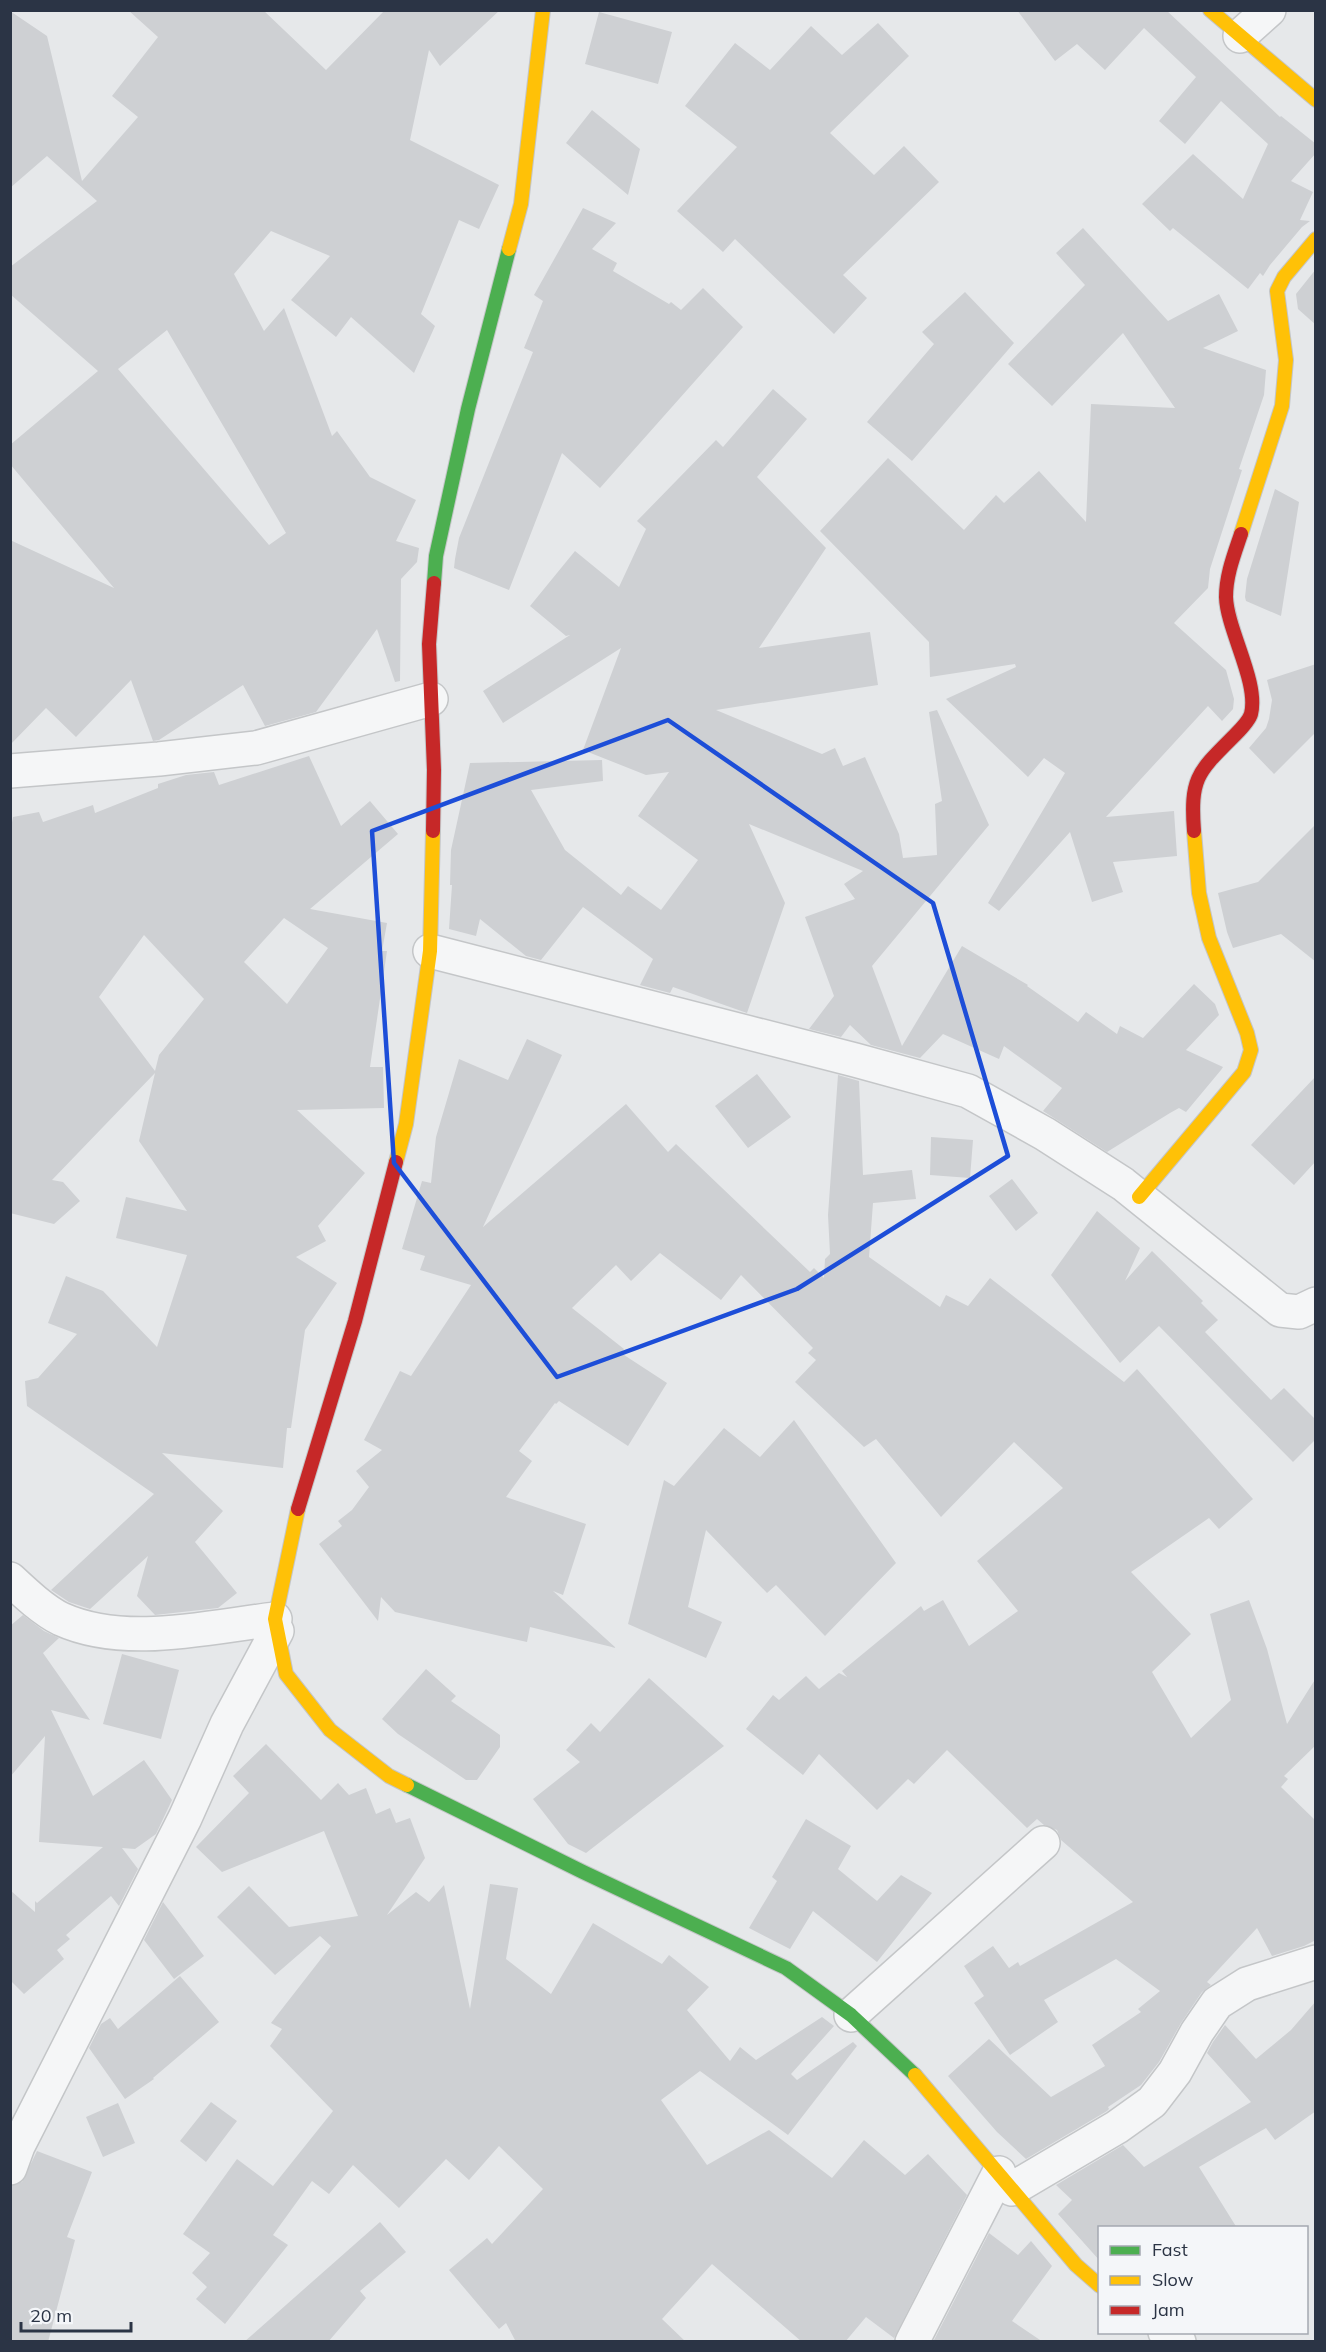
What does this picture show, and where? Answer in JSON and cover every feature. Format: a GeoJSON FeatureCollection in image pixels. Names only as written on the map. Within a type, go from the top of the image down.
{"type":"FeatureCollection","features":[{"type":"Feature","properties":{"kind":"street"},"geometry":{"type":"LineString","coordinates":[[10,2168],[18,2146],[185,1818],[227,1724],[276,1625],[294,1523],[355,1321],[406,1124],[430,951],[434,770],[429,644],[436,556],[468,409],[521,204],[543,10]]}},
{"type":"Feature","properties":{"kind":"street"},"geometry":{"type":"LineString","coordinates":[[1210,10],[1316,100]]}},
{"type":"Feature","properties":{"kind":"street"},"geometry":{"type":"LineString","coordinates":[[1240,36],[1269,10]]}},
{"type":"Feature","properties":{"kind":"street"},"geometry":{"type":"LineString","coordinates":[[1138,1197],[1244,1072],[1251,1050],[1247,1033],[1209,938],[1199,893],[1192,807],[1194,786],[1205,765],[1251,716],[1253,698],[1226,599],[1228,575],[1282,406],[1286,360],[1277,291],[1284,277],[1316,239]]}},
{"type":"Feature","properties":{"kind":"street"},"geometry":{"type":"LineString","coordinates":[[10,771],[159,759],[256,748],[431,699]]}},
{"type":"Feature","properties":{"kind":"street"},"geometry":{"type":"LineString","coordinates":[[430,951],[855,1060],[968,1092],[1045,1134],[1138,1197],[1280,1310],[1299,1312],[1316,1304]]}},
{"type":"Feature","properties":{"kind":"street"},"geometry":{"type":"LineString","coordinates":[[10,1580],[60,1618],[98,1632],[145,1635],[276,1625]]}},
{"type":"Feature","properties":{"kind":"street"},"geometry":{"type":"LineString","coordinates":[[276,1625],[286,1674],[330,1730],[389,1776],[583,1872],[786,1968],[852,2015],[910,2068],[1076,2265],[1098,2284]]}},
{"type":"Feature","properties":{"kind":"street"},"geometry":{"type":"LineString","coordinates":[[852,2015],[1042,1844]]}},
{"type":"Feature","properties":{"kind":"street"},"geometry":{"type":"LineString","coordinates":[[912,2342],[1005,2181],[1117,2127],[1152,2102],[1175,2072],[1197,2032],[1217,2003],[1246,1984],[1316,1962]]}},
{"type":"Feature","properties":{"kind":"highlighted area"},"geometry":{"type":"Polygon","coordinates":[[[668,720],[933,903],[1008,1156],[797,1289],[557,1377],[394,1163],[372,831],[668,720]]]}},
{"type":"Feature","properties":{"kind":"building"},"geometry":{"type":"Polygon","coordinates":[[[128,10],[263,10],[326,70],[385,10],[500,10],[440,66],[429,50],[410,140],[499,185],[479,229],[459,220],[421,314],[435,326],[414,373],[351,317],[336,337],[291,300],[330,256],[271,231],[234,274],[264,331],[284,308],[332,436],[337,431],[370,477],[416,500],[396,541],[419,548],[417,562],[401,579],[400,681],[395,682],[377,629],[316,712],[265,726],[243,685],[159,740],[153,741],[131,680],[76,737],[46,708],[10,745],[10,540],[114,588],[10,464],[10,445],[98,371],[10,294],[10,267],[97,201],[47,156],[10,188],[10,11],[47,36],[82,181],[138,117],[112,96],[158,37],[128,10]],[[167,330],[118,369],[269,545],[286,533],[167,330]]]}},
{"type":"Feature","properties":{"kind":"building"},"geometry":{"type":"Polygon","coordinates":[[[1017,10],[1166,10],[1280,117],[1316,144],[1316,153],[1291,181],[1313,192],[1300,220],[1310,221],[1302,227],[1263,276],[1260,273],[1248,289],[1173,228],[1170,231],[1142,204],[1193,154],[1243,199],[1268,144],[1221,101],[1185,144],[1159,121],[1196,77],[1144,28],[1105,70],[1077,44],[1055,61],[1017,10]]]}},
{"type":"Feature","properties":{"kind":"building"},"geometry":{"type":"Polygon","coordinates":[[[599,12],[672,32],[658,84],[585,64],[599,12]]]}},
{"type":"Feature","properties":{"kind":"building"},"geometry":{"type":"Polygon","coordinates":[[[878,23],[909,56],[830,133],[874,175],[904,146],[939,182],[843,275],[867,298],[834,334],[735,239],[723,252],[677,211],[737,147],[685,106],[735,43],[770,70],[811,26],[842,55],[878,23]]]}},
{"type":"Feature","properties":{"kind":"building"},"geometry":{"type":"Polygon","coordinates":[[[592,110],[640,149],[628,195],[566,143],[592,110]]]}},
{"type":"Feature","properties":{"kind":"building"},"geometry":{"type":"Polygon","coordinates":[[[583,208],[616,223],[592,249],[617,263],[613,271],[669,304],[671,302],[681,310],[703,288],[743,327],[600,488],[562,453],[509,590],[454,568],[459,538],[533,352],[524,348],[543,301],[534,295],[583,208]]]}},
{"type":"Feature","properties":{"kind":"building"},"geometry":{"type":"Polygon","coordinates":[[[1083,228],[1168,321],[1219,294],[1238,331],[1203,348],[1266,370],[1264,395],[1239,469],[1242,470],[1210,569],[1208,588],[1174,623],[1226,670],[1234,699],[1233,709],[1222,721],[1208,706],[1106,817],[1174,811],[1177,856],[1113,862],[1123,892],[1092,902],[1070,832],[999,911],[988,903],[1065,773],[1044,758],[1028,777],[946,699],[1016,667],[1015,664],[930,677],[929,642],[820,531],[888,458],[964,530],[996,495],[1004,503],[1039,471],[1086,522],[1091,404],[1175,408],[1123,333],[1052,406],[1008,364],[1085,285],[1056,253],[1083,228]]]}},
{"type":"Feature","properties":{"kind":"building"},"geometry":{"type":"Polygon","coordinates":[[[1316,269],[1316,325],[1298,309],[1296,294],[1316,269]]]}},
{"type":"Feature","properties":{"kind":"building"},"geometry":{"type":"Polygon","coordinates":[[[965,292],[1014,343],[912,461],[867,422],[934,344],[922,332],[965,292]]]}},
{"type":"Feature","properties":{"kind":"building"},"geometry":{"type":"Polygon","coordinates":[[[773,389],[807,419],[757,477],[826,548],[759,648],[870,632],[878,685],[716,710],[822,754],[835,748],[843,766],[865,757],[899,834],[903,858],[937,855],[935,804],[942,801],[929,712],[937,710],[989,825],[872,966],[902,1046],[962,946],[1028,985],[1078,1022],[1086,1012],[1117,1034],[1120,1026],[1143,1038],[1194,984],[1215,1004],[1219,1015],[1186,1050],[1223,1067],[1221,1070],[1186,1112],[1179,1108],[1107,1152],[1043,1111],[1062,1088],[1004,1046],[999,1059],[943,1034],[920,1058],[871,1045],[850,1025],[841,1037],[809,1029],[834,996],[805,917],[855,899],[844,884],[863,871],[749,824],[785,903],[747,1013],[673,987],[670,993],[640,985],[653,959],[583,907],[541,960],[526,956],[480,919],[476,936],[449,929],[452,885],[450,885],[451,850],[470,763],[602,760],[603,781],[531,790],[565,850],[621,895],[628,886],[661,910],[698,860],[638,816],[669,772],[646,775],[583,750],[621,648],[503,723],[483,691],[570,635],[566,636],[530,606],[575,551],[619,587],[646,529],[637,521],[716,440],[723,447],[773,389]]]}},
{"type":"Feature","properties":{"kind":"building"},"geometry":{"type":"Polygon","coordinates":[[[1275,489],[1299,502],[1281,616],[1246,601],[1245,597],[1247,579],[1275,489]]]}},
{"type":"Feature","properties":{"kind":"building"},"geometry":{"type":"Polygon","coordinates":[[[1316,664],[1316,732],[1274,774],[1249,748],[1266,728],[1269,719],[1272,700],[1267,680],[1316,664]]]}},
{"type":"Feature","properties":{"kind":"building"},"geometry":{"type":"Polygon","coordinates":[[[309,756],[341,826],[370,801],[398,834],[310,909],[387,923],[382,951],[387,951],[370,1067],[383,1067],[384,1108],[297,1110],[365,1173],[318,1226],[326,1241],[296,1257],[337,1283],[305,1330],[291,1428],[287,1428],[283,1468],[162,1453],[223,1511],[195,1542],[237,1593],[218,1608],[155,1615],[137,1596],[148,1556],[90,1609],[69,1602],[51,1590],[154,1494],[27,1406],[25,1381],[38,1378],[77,1334],[48,1323],[66,1276],[103,1291],[157,1347],[187,1255],[116,1238],[126,1197],[187,1211],[139,1141],[155,1073],[52,1180],[63,1182],[80,1201],[54,1224],[10,1213],[10,833],[13,817],[39,812],[43,822],[93,805],[95,813],[158,788],[158,784],[186,775],[214,772],[219,785],[309,756]],[[284,918],[244,962],[287,1004],[328,948],[284,918]],[[144,935],[99,997],[155,1071],[159,1055],[204,999],[144,935]]]}},
{"type":"Feature","properties":{"kind":"building"},"geometry":{"type":"Polygon","coordinates":[[[1316,824],[1316,962],[1281,934],[1233,948],[1218,893],[1258,882],[1316,824]]]}},
{"type":"Feature","properties":{"kind":"building"},"geometry":{"type":"Polygon","coordinates":[[[527,1039],[562,1055],[483,1227],[626,1104],[668,1152],[676,1144],[810,1272],[814,1268],[824,1278],[825,1259],[830,1254],[828,1215],[838,1075],[859,1081],[863,1175],[912,1170],[916,1199],[873,1203],[869,1257],[940,1307],[946,1295],[968,1306],[990,1278],[1124,1382],[1137,1369],[1253,1499],[1219,1529],[1209,1518],[1131,1572],[1191,1634],[1152,1672],[1191,1738],[1231,1700],[1210,1614],[1249,1600],[1267,1649],[1287,1724],[1316,1678],[1316,1745],[1284,1776],[1288,1779],[1281,1787],[1316,1821],[1316,1940],[1272,1956],[1257,1928],[1207,1982],[1211,1985],[1202,1992],[1159,2062],[1141,2085],[1108,2107],[1107,2111],[1026,2159],[997,2132],[948,2076],[989,2039],[1051,2097],[1105,2066],[1092,2045],[1141,2012],[1138,2009],[1160,1991],[1116,1959],[1044,2000],[1058,2022],[1010,2055],[974,2003],[984,1996],[964,1966],[993,1946],[1009,1968],[1018,1962],[1020,1966],[1133,1902],[1061,1840],[1057,1830],[1044,1825],[1037,1819],[1027,1828],[947,1750],[914,1784],[908,1779],[877,1810],[819,1754],[803,1775],[746,1729],[773,1695],[779,1700],[806,1676],[819,1689],[839,1673],[847,1677],[842,1671],[921,1606],[924,1611],[943,1600],[969,1646],[1018,1611],[977,1561],[1063,1488],[1014,1442],[941,1517],[876,1439],[864,1447],[795,1382],[816,1360],[808,1353],[813,1348],[741,1275],[721,1300],[660,1253],[631,1281],[616,1265],[572,1308],[624,1349],[621,1353],[667,1383],[628,1446],[559,1401],[555,1403],[519,1451],[532,1461],[506,1497],[586,1524],[563,1595],[553,1591],[616,1648],[530,1627],[527,1642],[395,1612],[381,1597],[378,1621],[319,1544],[342,1526],[338,1521],[352,1510],[369,1487],[356,1471],[382,1450],[364,1440],[400,1371],[411,1376],[471,1285],[420,1270],[425,1256],[402,1249],[422,1181],[431,1183],[436,1137],[459,1059],[508,1080],[527,1039]]]}},
{"type":"Feature","properties":{"kind":"building"},"geometry":{"type":"Polygon","coordinates":[[[757,1074],[791,1117],[748,1148],[715,1106],[757,1074]]]}},
{"type":"Feature","properties":{"kind":"building"},"geometry":{"type":"Polygon","coordinates":[[[1316,1076],[1316,1161],[1294,1185],[1251,1145],[1316,1076]]]}},
{"type":"Feature","properties":{"kind":"building"},"geometry":{"type":"Polygon","coordinates":[[[931,1137],[973,1140],[970,1178],[930,1175],[931,1137]]]}},
{"type":"Feature","properties":{"kind":"building"},"geometry":{"type":"Polygon","coordinates":[[[1012,1179],[1038,1213],[1016,1231],[989,1196],[1012,1179]]]}},
{"type":"Feature","properties":{"kind":"building"},"geometry":{"type":"Polygon","coordinates":[[[1097,1211],[1140,1248],[1125,1281],[1152,1251],[1203,1301],[1201,1303],[1218,1320],[1205,1332],[1271,1400],[1284,1388],[1316,1420],[1316,1439],[1293,1462],[1159,1326],[1120,1363],[1051,1275],[1097,1211]]]}},
{"type":"Feature","properties":{"kind":"building"},"geometry":{"type":"Polygon","coordinates":[[[794,1420],[896,1563],[825,1636],[776,1585],[767,1593],[706,1530],[688,1607],[722,1622],[706,1658],[628,1624],[664,1480],[674,1486],[724,1428],[760,1457],[794,1420]]]}},
{"type":"Feature","properties":{"kind":"building"},"geometry":{"type":"Polygon","coordinates":[[[23,1615],[44,1631],[59,1638],[43,1653],[90,1720],[51,1710],[93,1796],[144,1760],[172,1800],[156,1834],[135,1849],[122,1848],[138,1869],[119,1906],[111,1896],[66,1935],[70,1939],[57,1950],[64,1959],[24,1994],[10,1980],[10,1890],[35,1912],[35,1901],[37,1903],[103,1847],[39,1842],[45,1736],[10,1777],[10,1626],[23,1615]]]}},
{"type":"Feature","properties":{"kind":"building"},"geometry":{"type":"Polygon","coordinates":[[[122,1654],[179,1670],[161,1739],[103,1724],[122,1654]]]}},
{"type":"Feature","properties":{"kind":"building"},"geometry":{"type":"Polygon","coordinates":[[[426,1669],[456,1696],[451,1701],[500,1735],[500,1747],[477,1780],[466,1780],[398,1734],[382,1719],[426,1669]]]}},
{"type":"Feature","properties":{"kind":"building"},"geometry":{"type":"Polygon","coordinates":[[[649,1678],[724,1746],[586,1853],[568,1844],[533,1799],[580,1762],[566,1750],[591,1723],[600,1732],[649,1678]]]}},
{"type":"Feature","properties":{"kind":"building"},"geometry":{"type":"Polygon","coordinates":[[[266,1744],[321,1800],[338,1783],[349,1795],[366,1788],[376,1814],[390,1808],[396,1823],[410,1818],[425,1858],[387,1915],[416,1892],[429,1902],[444,1885],[470,2009],[490,1884],[518,1888],[506,1959],[551,1994],[593,1923],[662,1964],[669,1955],[709,1987],[687,2010],[730,2061],[740,2047],[756,2060],[822,2017],[834,2026],[791,2074],[797,2080],[853,2042],[857,2046],[788,2135],[700,2071],[661,2100],[707,2165],[769,2130],[832,2178],[864,2140],[905,2175],[928,2154],[967,2195],[894,2338],[866,2317],[845,2342],[802,2342],[712,2264],[662,2319],[686,2342],[516,2342],[506,2323],[499,2329],[449,2270],[487,2238],[492,2244],[543,2189],[499,2146],[469,2180],[446,2159],[399,2208],[353,2165],[329,2194],[312,2181],[273,2235],[288,2245],[225,2324],[196,2299],[207,2287],[192,2273],[210,2253],[183,2234],[237,2159],[273,2186],[333,2111],[270,2046],[282,2029],[271,2023],[331,1946],[320,1936],[275,1975],[217,1917],[249,1886],[289,1927],[358,1916],[324,1831],[222,1872],[196,1847],[249,1793],[233,1776],[266,1744]]]}},
{"type":"Feature","properties":{"kind":"building"},"geometry":{"type":"Polygon","coordinates":[[[806,1819],[851,1846],[838,1869],[877,1901],[901,1875],[932,1893],[877,1962],[813,1911],[790,1949],[749,1928],[777,1881],[772,1877],[806,1819]]]}},
{"type":"Feature","properties":{"kind":"building"},"geometry":{"type":"Polygon","coordinates":[[[163,1902],[204,1956],[174,1979],[144,1940],[163,1902]]]}},
{"type":"Feature","properties":{"kind":"building"},"geometry":{"type":"Polygon","coordinates":[[[180,1976],[219,2022],[154,2079],[125,2099],[89,2048],[101,2024],[110,2018],[118,2029],[180,1976]]]}},
{"type":"Feature","properties":{"kind":"building"},"geometry":{"type":"Polygon","coordinates":[[[1316,2001],[1316,2111],[1275,2140],[1266,2128],[1199,2167],[1236,2226],[1098,2226],[1098,2259],[1058,2214],[1072,2200],[1056,2185],[1123,2145],[1144,2167],[1251,2102],[1207,2053],[1225,2025],[1256,2059],[1291,2030],[1316,2001]]]}},
{"type":"Feature","properties":{"kind":"building"},"geometry":{"type":"Polygon","coordinates":[[[211,2102],[237,2121],[206,2162],[180,2141],[211,2102]]]}},
{"type":"Feature","properties":{"kind":"building"},"geometry":{"type":"Polygon","coordinates":[[[118,2103],[135,2143],[103,2157],[86,2117],[118,2103]]]}},
{"type":"Feature","properties":{"kind":"building"},"geometry":{"type":"Polygon","coordinates":[[[37,2151],[92,2172],[67,2237],[75,2240],[48,2342],[10,2342],[10,2186],[22,2182],[37,2151]]]}},
{"type":"Feature","properties":{"kind":"building"},"geometry":{"type":"Polygon","coordinates":[[[380,2222],[406,2252],[360,2291],[366,2298],[328,2342],[244,2342],[380,2222]]]}},
{"type":"Feature","properties":{"kind":"building"},"geometry":{"type":"Polygon","coordinates":[[[989,2233],[1018,2255],[1031,2241],[1052,2266],[1012,2321],[1043,2342],[933,2342],[989,2233]]]}},
{"type":"Feature","properties":{"kind":"traffic: fast"},"geometry":{"type":"LineString","coordinates":[[434,583],[436,556],[468,409],[509,249]]}},
{"type":"Feature","properties":{"kind":"traffic: fast"},"geometry":{"type":"LineString","coordinates":[[407,1785],[583,1872],[786,1968],[851,2015],[915,2075]]}},
{"type":"Feature","properties":{"kind":"traffic: slow"},"geometry":{"type":"LineString","coordinates":[[509,249],[521,204],[543,10]]}},
{"type":"Feature","properties":{"kind":"traffic: slow"},"geometry":{"type":"LineString","coordinates":[[1210,10],[1316,100]]}},
{"type":"Feature","properties":{"kind":"traffic: slow"},"geometry":{"type":"LineString","coordinates":[[1241,534],[1282,406],[1286,360],[1277,291],[1284,277],[1316,239]]}},
{"type":"Feature","properties":{"kind":"traffic: slow"},"geometry":{"type":"LineString","coordinates":[[396,1162],[406,1124],[430,951],[433,831]]}},
{"type":"Feature","properties":{"kind":"traffic: slow"},"geometry":{"type":"LineString","coordinates":[[1139,1197],[1244,1072],[1251,1050],[1247,1033],[1209,938],[1199,893],[1194,831]]}},
{"type":"Feature","properties":{"kind":"traffic: slow"},"geometry":{"type":"LineString","coordinates":[[298,1509],[275,1619],[286,1674],[330,1730],[389,1776],[407,1785]]}},
{"type":"Feature","properties":{"kind":"traffic: slow"},"geometry":{"type":"LineString","coordinates":[[915,2075],[1076,2265],[1098,2284]]}},
{"type":"Feature","properties":{"kind":"traffic: jam"},"geometry":{"type":"LineString","coordinates":[[1194,831],[1195,787],[1199,777],[1212,758],[1244,725],[1251,714],[1251,687],[1231,625],[1226,597],[1229,573],[1241,534]]}},
{"type":"Feature","properties":{"kind":"traffic: jam"},"geometry":{"type":"LineString","coordinates":[[433,831],[434,770],[429,644],[434,583]]}},
{"type":"Feature","properties":{"kind":"traffic: jam"},"geometry":{"type":"LineString","coordinates":[[298,1509],[355,1321],[396,1162]]}}]}
